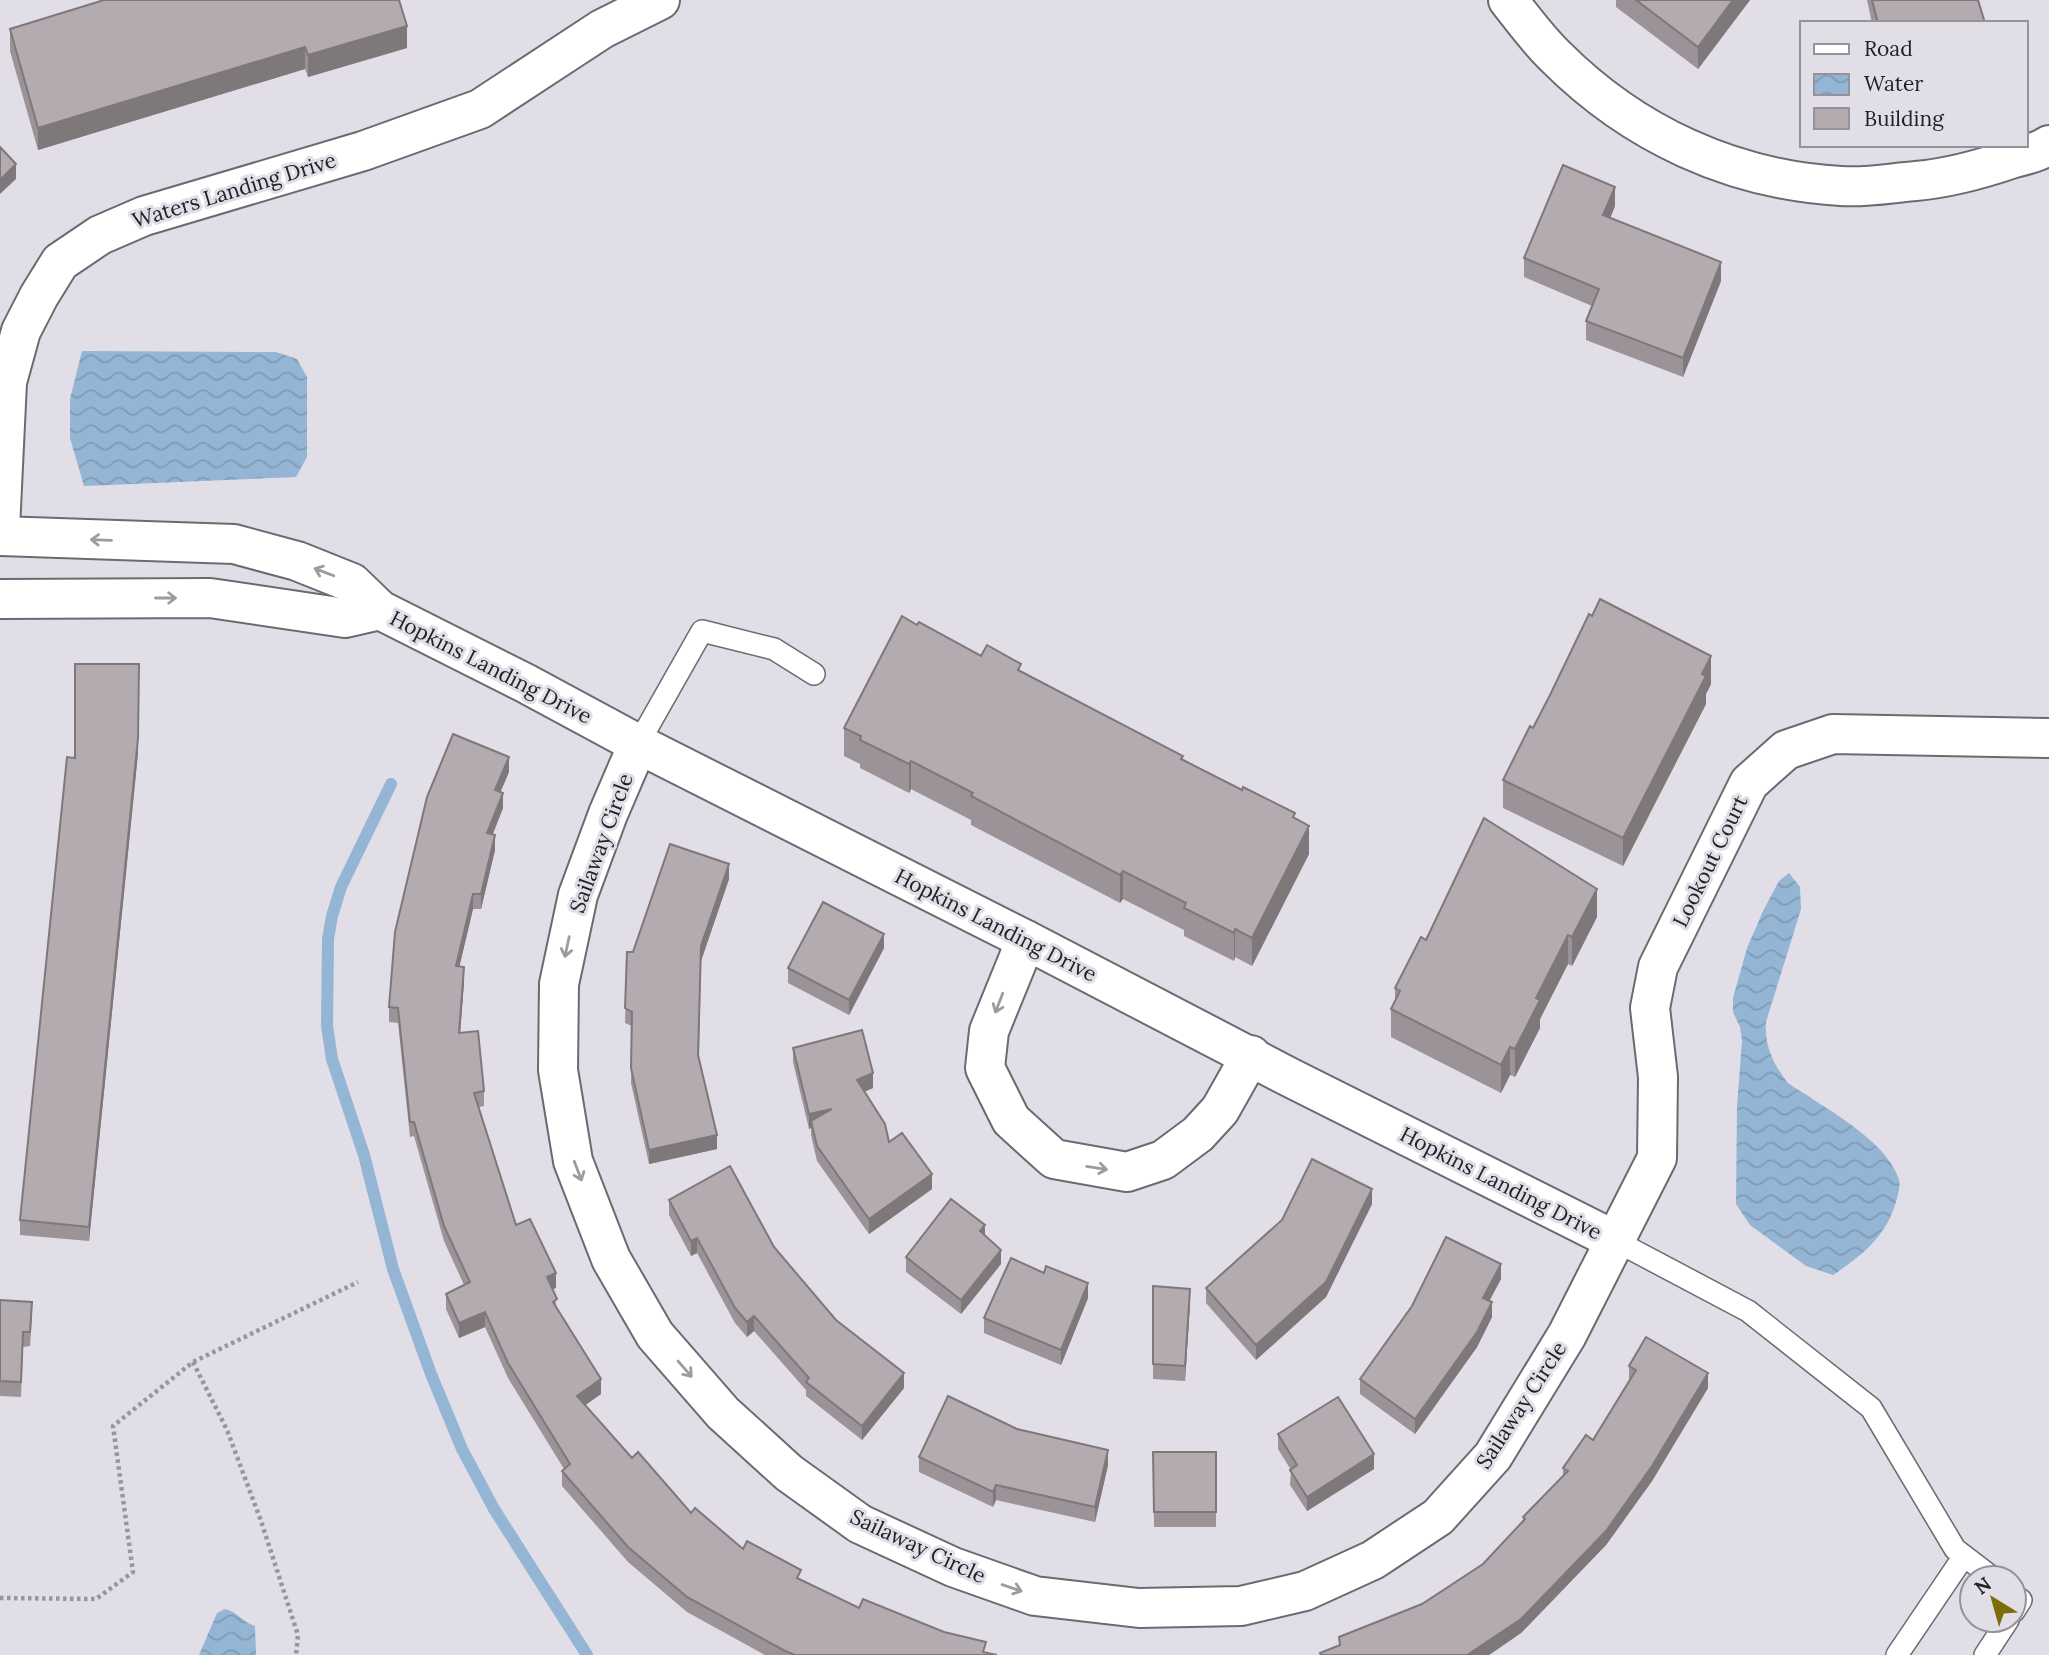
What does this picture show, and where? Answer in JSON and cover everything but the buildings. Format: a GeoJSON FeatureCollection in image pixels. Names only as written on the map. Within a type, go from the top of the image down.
{"type":"FeatureCollection","features":[{"type":"Feature","properties":{"kind":"street","name":"Waters Landing Drive"},"geometry":{"type":"LineString","coordinates":[[0,529],[7,382],[21,331],[60,262],[100,234],[144,216],[363,151],[480,109],[602,29],[660,0]]}},
{"type":"Feature","properties":{"kind":"street"},"geometry":{"type":"LineString","coordinates":[[1508,0],[1555,56],[1587,86],[1627,116],[1663,139],[1752,171],[1842,186],[1885,184],[1941,178],[1986,168],[2049,145]]}},
{"type":"Feature","properties":{"kind":"street","name":"Hopkins Landing Drive"},"geometry":{"type":"LineString","coordinates":[[0,536],[234,544],[297,561],[352,583],[380,610],[1251,1055],[1289,1077],[1614,1240]]}},
{"type":"Feature","properties":{"kind":"street","name":"Hopkins Landing Drive"},"geometry":{"type":"LineString","coordinates":[[0,599],[210,598],[345,618],[380,610]]}},
{"type":"Feature","properties":{"kind":"street","name":"Lookout Court"},"geometry":{"type":"LineString","coordinates":[[1614,1240],[1657,1158],[1658,1077],[1650,1008],[1658,967],[1749,783],[1786,750],[1833,734],[2049,738]]}},
{"type":"Feature","properties":{"kind":"street","name":"Sailaway Circle"},"geometry":{"type":"LineString","coordinates":[[638,744],[578,895],[559,984],[558,1070],[573,1161],[611,1259],[655,1335],[723,1413],[789,1473],[860,1524],[953,1567],[1034,1596],[1139,1608],[1241,1606],[1305,1591],[1373,1559],[1438,1517],[1493,1456],[1567,1335],[1614,1240]]}},
{"type":"Feature","properties":{"kind":"street"},"geometry":{"type":"LineString","coordinates":[[1026,940],[989,1031],[985,1068],[1011,1120],[1054,1159],[1127,1172],[1163,1160],[1198,1135],[1220,1110],[1251,1055]]}},
{"type":"Feature","properties":{"kind":"lane"},"geometry":{"type":"LineString","coordinates":[[638,744],[702,631],[775,649],[814,674]]}},
{"type":"Feature","properties":{"kind":"lane"},"geometry":{"type":"LineString","coordinates":[[1614,1240],[1748,1311],[1871,1408],[1955,1549],[1975,1564]]}},
{"type":"Feature","properties":{"kind":"lane"},"geometry":{"type":"LineString","coordinates":[[1897,1655],[1964,1556]]}},
{"type":"Feature","properties":{"kind":"lane"},"geometry":{"type":"LineString","coordinates":[[1985,1655],[1999,1634]]}},
{"type":"Feature","properties":{"kind":"path"},"geometry":{"type":"LineString","coordinates":[[0,1598],[96,1599],[133,1572],[113,1426],[193,1362],[358,1282]]}},
{"type":"Feature","properties":{"kind":"path"},"geometry":{"type":"LineString","coordinates":[[193,1362],[227,1430],[261,1521],[298,1635],[296,1655]]}},
{"type":"Feature","properties":{"kind":"water"},"geometry":{"type":"Polygon","coordinates":[[[82,351],[276,352],[297,359],[307,377],[307,457],[296,477],[84,486],[70,438],[70,399],[82,351]]]}},
{"type":"Feature","properties":{"kind":"water"},"geometry":{"type":"Polygon","coordinates":[[[1789,873],[1800,887],[1801,909],[1766,1022],[1766,1038],[1771,1054],[1788,1083],[1850,1124],[1880,1149],[1891,1163],[1899,1182],[1893,1211],[1881,1233],[1864,1252],[1833,1275],[1806,1266],[1750,1225],[1736,1204],[1737,1107],[1742,1041],[1740,1027],[1733,1012],[1733,998],[1747,948],[1764,909],[1779,881],[1789,873]]]}},
{"type":"Feature","properties":{"kind":"water"},"geometry":{"type":"Polygon","coordinates":[[[225,1609],[255,1626],[256,1655],[199,1655],[217,1613],[225,1609]]]}},
{"type":"Feature","properties":{"kind":"waterway"},"geometry":{"type":"LineString","coordinates":[[391,784],[341,887],[332,916],[328,939],[327,1026],[332,1059],[364,1155],[393,1269],[431,1374],[462,1449],[494,1509],[587,1655]]}}]}
